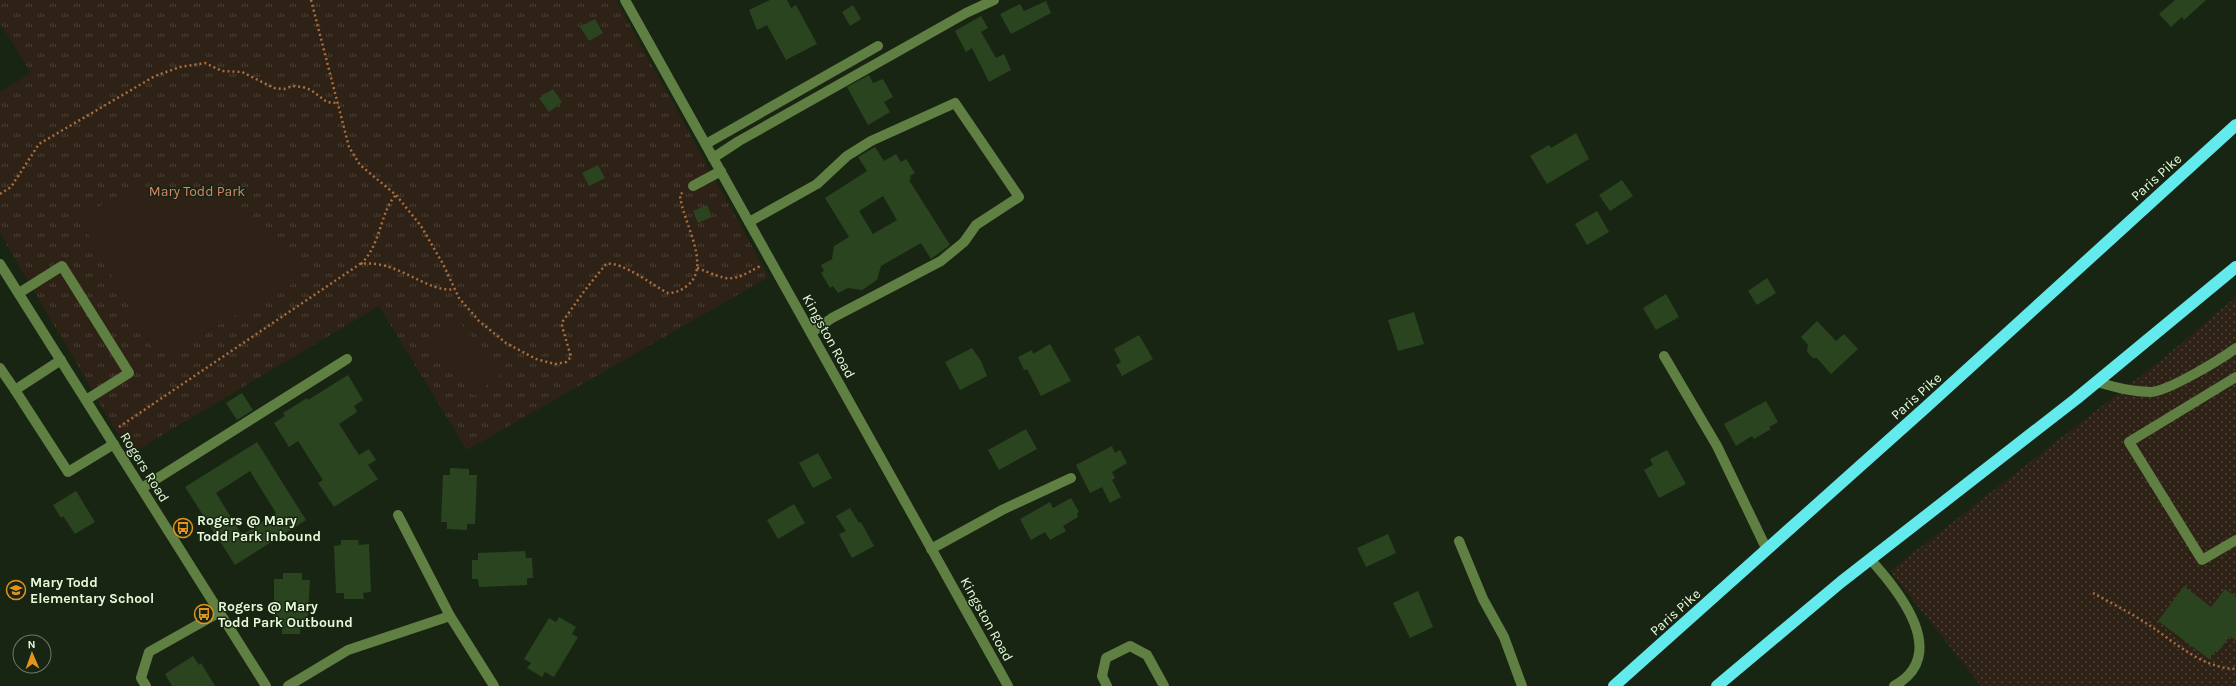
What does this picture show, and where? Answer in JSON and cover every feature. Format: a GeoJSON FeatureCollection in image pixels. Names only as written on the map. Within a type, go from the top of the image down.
{"type":"FeatureCollection","features":[{"type":"Feature","properties":{"kind":"highway","name":"Paris Pike"},"geometry":{"type":"LineString","coordinates":[[1614,686],[2236,125]]}},
{"type":"Feature","properties":{"kind":"highway"},"geometry":{"type":"LineString","coordinates":[[1717,686],[1870,559],[2097,382],[2236,267]]}},
{"type":"Feature","properties":{"kind":"street","name":"Kingston Road"},"geometry":{"type":"LineString","coordinates":[[625,0],[1008,686]]}},
{"type":"Feature","properties":{"kind":"street"},"geometry":{"type":"LineString","coordinates":[[714,158],[739,140],[966,13],[994,0]]}},
{"type":"Feature","properties":{"kind":"street"},"geometry":{"type":"LineString","coordinates":[[706,144],[878,46]]}},
{"type":"Feature","properties":{"kind":"street"},"geometry":{"type":"LineString","coordinates":[[749,222],[818,184],[847,156],[871,141],[955,102],[1019,197],[976,225],[964,242],[942,262],[832,318],[811,333]]}},
{"type":"Feature","properties":{"kind":"street"},"geometry":{"type":"LineString","coordinates":[[693,186],[721,171]]}},
{"type":"Feature","properties":{"kind":"street","name":"Rogers Road"},"geometry":{"type":"LineString","coordinates":[[0,264],[266,686]]}},
{"type":"Feature","properties":{"kind":"street"},"geometry":{"type":"LineString","coordinates":[[19,293],[62,266],[71,280],[129,373],[86,400]]}},
{"type":"Feature","properties":{"kind":"street"},"geometry":{"type":"LineString","coordinates":[[2097,382],[2120,389],[2153,392],[2171,386],[2235,352]]}},
{"type":"Feature","properties":{"kind":"street"},"geometry":{"type":"LineString","coordinates":[[1664,356],[1717,446],[1766,550]]}},
{"type":"Feature","properties":{"kind":"street"},"geometry":{"type":"LineString","coordinates":[[142,488],[346,359]]}},
{"type":"Feature","properties":{"kind":"street"},"geometry":{"type":"LineString","coordinates":[[15,390],[61,360]]}},
{"type":"Feature","properties":{"kind":"street"},"geometry":{"type":"LineString","coordinates":[[0,368],[68,472],[114,444]]}},
{"type":"Feature","properties":{"kind":"street"},"geometry":{"type":"LineString","coordinates":[[2236,377],[2129,442],[2202,560],[2236,540]]}},
{"type":"Feature","properties":{"kind":"street"},"geometry":{"type":"LineString","coordinates":[[931,549],[1002,510],[1071,478]]}},
{"type":"Feature","properties":{"kind":"street"},"geometry":{"type":"LineString","coordinates":[[398,515],[450,616],[494,686]]}},
{"type":"Feature","properties":{"kind":"street"},"geometry":{"type":"LineString","coordinates":[[1459,541],[1483,599],[1504,637],[1522,686]]}},
{"type":"Feature","properties":{"kind":"street"},"geometry":{"type":"LineString","coordinates":[[1870,559],[1896,591],[1917,624],[1919,650],[1916,668],[1906,680],[1894,686]]}},
{"type":"Feature","properties":{"kind":"street"},"geometry":{"type":"LineString","coordinates":[[146,686],[141,678],[149,652],[220,612]]}},
{"type":"Feature","properties":{"kind":"street"},"geometry":{"type":"LineString","coordinates":[[288,686],[348,650],[450,616]]}},
{"type":"Feature","properties":{"kind":"street"},"geometry":{"type":"LineString","coordinates":[[1107,686],[1102,676],[1106,658],[1130,646],[1147,655],[1164,686]]}},
{"type":"Feature","properties":{"kind":"path"},"geometry":{"type":"LineString","coordinates":[[311,0],[322,37],[336,103],[348,147],[360,165],[396,195],[421,226],[443,264],[459,298],[479,321],[506,344],[520,352],[554,364],[566,362],[571,357],[562,326],[563,321],[606,264],[626,268],[668,293],[684,288],[694,279],[697,268],[695,249],[680,204],[680,195],[693,186]]}},
{"type":"Feature","properties":{"kind":"path"},"geometry":{"type":"LineString","coordinates":[[0,194],[11,187],[39,144],[155,76],[180,67],[206,63],[222,71],[250,75],[274,88],[284,89],[293,86],[303,87],[311,90],[327,102],[336,103]]}},
{"type":"Feature","properties":{"kind":"path"},"geometry":{"type":"LineString","coordinates":[[119,427],[360,264],[372,249],[388,204],[396,195]]}},
{"type":"Feature","properties":{"kind":"path"},"geometry":{"type":"LineString","coordinates":[[360,264],[369,263],[389,266],[442,290],[455,289]]}},
{"type":"Feature","properties":{"kind":"path"},"geometry":{"type":"LineString","coordinates":[[697,268],[726,279],[740,278],[761,265]]}},
{"type":"Feature","properties":{"kind":"path"},"geometry":{"type":"LineString","coordinates":[[2093,593],[2149,624],[2187,653],[2222,668],[2236,668]]}},
{"type":"Feature","properties":{"kind":"green space","name":"Mary Todd Park"},"geometry":{"type":"Polygon","coordinates":[[[0,0],[616,0],[769,277],[467,450],[379,306],[137,450],[116,431],[0,233],[0,92],[31,73],[0,23],[0,0]]]}},
{"type":"Feature","properties":{"kind":"green space"},"geometry":{"type":"Polygon","coordinates":[[[166,189],[216,196],[252,215],[276,235],[292,257],[303,278],[172,351],[151,346],[79,218],[118,196],[166,189]]]}},
{"type":"Feature","properties":{"kind":"green space"},"geometry":{"type":"Polygon","coordinates":[[[2236,297],[2236,686],[1981,686],[1890,571],[2165,357],[2236,297]]]}},
{"type":"Feature","properties":{"kind":"green space"},"geometry":{"type":"Polygon","coordinates":[[[458,320],[502,373],[474,396],[431,343],[458,320]]]}},
{"type":"Feature","properties":{"kind":"building"},"geometry":{"type":"Polygon","coordinates":[[[770,0],[787,0],[791,8],[796,5],[817,44],[786,60],[767,25],[757,30],[749,10],[770,0]]]}},
{"type":"Feature","properties":{"kind":"building"},"geometry":{"type":"Polygon","coordinates":[[[2175,0],[2206,0],[2184,20],[2182,17],[2171,27],[2159,14],[2175,0]]]}},
{"type":"Feature","properties":{"kind":"building"},"geometry":{"type":"Polygon","coordinates":[[[1046,1],[1051,13],[1011,34],[1000,14],[1020,4],[1024,11],[1046,1]]]}},
{"type":"Feature","properties":{"kind":"building"},"geometry":{"type":"Polygon","coordinates":[[[853,5],[861,19],[850,26],[842,12],[853,5]]]}},
{"type":"Feature","properties":{"kind":"building"},"geometry":{"type":"Polygon","coordinates":[[[981,16],[988,28],[981,32],[996,58],[1004,54],[1011,70],[989,82],[972,48],[966,52],[955,31],[981,16]]]}},
{"type":"Feature","properties":{"kind":"building"},"geometry":{"type":"Polygon","coordinates":[[[595,19],[603,33],[589,41],[580,27],[595,19]]]}},
{"type":"Feature","properties":{"kind":"building"},"geometry":{"type":"Polygon","coordinates":[[[869,75],[873,83],[883,79],[893,97],[884,102],[890,112],[868,125],[847,87],[869,75]]]}},
{"type":"Feature","properties":{"kind":"building"},"geometry":{"type":"Polygon","coordinates":[[[553,89],[562,102],[549,112],[539,98],[553,89]]]}},
{"type":"Feature","properties":{"kind":"building"},"geometry":{"type":"Polygon","coordinates":[[[1576,133],[1589,159],[1547,184],[1530,156],[1549,145],[1551,148],[1576,133]]]}},
{"type":"Feature","properties":{"kind":"building"},"geometry":{"type":"Polygon","coordinates":[[[875,147],[884,161],[896,154],[901,162],[906,159],[915,173],[910,176],[911,179],[909,180],[950,245],[931,259],[921,243],[881,266],[877,280],[862,290],[848,288],[838,293],[833,286],[830,288],[821,273],[824,271],[821,265],[832,259],[834,246],[849,237],[825,198],[867,171],[858,157],[875,147]],[[883,196],[859,211],[873,234],[897,220],[883,196]]]}},
{"type":"Feature","properties":{"kind":"building"},"geometry":{"type":"Polygon","coordinates":[[[598,165],[605,178],[589,186],[582,173],[598,165]]]}},
{"type":"Feature","properties":{"kind":"building"},"geometry":{"type":"Polygon","coordinates":[[[1622,180],[1633,196],[1610,211],[1599,195],[1622,180]]]}},
{"type":"Feature","properties":{"kind":"building"},"geometry":{"type":"Polygon","coordinates":[[[707,205],[712,217],[698,223],[693,211],[707,205]]]}},
{"type":"Feature","properties":{"kind":"building"},"geometry":{"type":"Polygon","coordinates":[[[1597,211],[1609,232],[1587,245],[1575,224],[1597,211]]]}},
{"type":"Feature","properties":{"kind":"building"},"geometry":{"type":"Polygon","coordinates":[[[1767,278],[1776,293],[1757,305],[1748,291],[1767,278]]]}},
{"type":"Feature","properties":{"kind":"building"},"geometry":{"type":"Polygon","coordinates":[[[1666,294],[1679,317],[1656,330],[1643,308],[1666,294]]]}},
{"type":"Feature","properties":{"kind":"building"},"geometry":{"type":"Polygon","coordinates":[[[1414,312],[1424,344],[1398,351],[1388,320],[1414,312]]]}},
{"type":"Feature","properties":{"kind":"building"},"geometry":{"type":"Polygon","coordinates":[[[1817,321],[1836,341],[1844,334],[1858,349],[1831,374],[1817,358],[1813,358],[1807,352],[1808,345],[1801,337],[1817,321]]]}},
{"type":"Feature","properties":{"kind":"building"},"geometry":{"type":"Polygon","coordinates":[[[1139,335],[1153,359],[1122,376],[1116,365],[1121,362],[1114,349],[1139,335]]]}},
{"type":"Feature","properties":{"kind":"building"},"geometry":{"type":"Polygon","coordinates":[[[1050,344],[1071,381],[1041,396],[1027,369],[1024,370],[1018,357],[1032,350],[1033,354],[1050,344]]]}},
{"type":"Feature","properties":{"kind":"building"},"geometry":{"type":"Polygon","coordinates":[[[972,348],[981,361],[987,376],[960,390],[945,362],[972,348]]]}},
{"type":"Feature","properties":{"kind":"building"},"geometry":{"type":"Polygon","coordinates":[[[348,375],[363,400],[354,406],[357,412],[339,424],[359,455],[369,449],[376,460],[368,465],[378,479],[334,507],[318,483],[323,480],[298,441],[289,447],[274,423],[285,416],[283,413],[307,398],[308,400],[348,375]]]}},
{"type":"Feature","properties":{"kind":"building"},"geometry":{"type":"Polygon","coordinates":[[[242,393],[253,410],[237,420],[226,403],[242,393]]]}},
{"type":"Feature","properties":{"kind":"building"},"geometry":{"type":"Polygon","coordinates":[[[1766,401],[1778,422],[1769,427],[1771,429],[1754,439],[1752,436],[1736,446],[1724,424],[1766,401]]]}},
{"type":"Feature","properties":{"kind":"building"},"geometry":{"type":"Polygon","coordinates":[[[1026,429],[1037,449],[999,470],[988,450],[1026,429]]]}},
{"type":"Feature","properties":{"kind":"building"},"geometry":{"type":"Polygon","coordinates":[[[257,442],[306,520],[235,565],[185,487],[257,442]],[[250,471],[216,493],[242,535],[276,513],[250,471]]]}},
{"type":"Feature","properties":{"kind":"building"},"geometry":{"type":"Polygon","coordinates":[[[1112,446],[1115,453],[1120,450],[1127,463],[1112,472],[1115,478],[1112,480],[1121,497],[1110,503],[1102,487],[1090,493],[1076,465],[1112,446]]]}},
{"type":"Feature","properties":{"kind":"building"},"geometry":{"type":"Polygon","coordinates":[[[1667,450],[1686,484],[1659,498],[1644,470],[1653,465],[1650,459],[1667,450]]]}},
{"type":"Feature","properties":{"kind":"building"},"geometry":{"type":"Polygon","coordinates":[[[818,453],[832,478],[813,488],[799,463],[818,453]]]}},
{"type":"Feature","properties":{"kind":"building"},"geometry":{"type":"Polygon","coordinates":[[[450,468],[469,469],[469,475],[477,475],[475,524],[467,524],[467,530],[447,529],[447,522],[441,522],[443,475],[450,475],[450,468]]]}},
{"type":"Feature","properties":{"kind":"building"},"geometry":{"type":"Polygon","coordinates":[[[76,491],[95,522],[75,534],[63,516],[61,518],[53,505],[76,491]]]}},
{"type":"Feature","properties":{"kind":"building"},"geometry":{"type":"Polygon","coordinates":[[[1071,498],[1079,512],[1077,513],[1078,517],[1063,526],[1066,531],[1050,540],[1045,532],[1031,540],[1020,519],[1050,502],[1053,508],[1071,498]]]}},
{"type":"Feature","properties":{"kind":"building"},"geometry":{"type":"Polygon","coordinates":[[[794,504],[805,523],[778,539],[767,520],[794,504]]]}},
{"type":"Feature","properties":{"kind":"building"},"geometry":{"type":"Polygon","coordinates":[[[850,508],[859,523],[861,522],[874,546],[852,558],[839,534],[846,531],[836,516],[850,508]]]}},
{"type":"Feature","properties":{"kind":"building"},"geometry":{"type":"Polygon","coordinates":[[[1388,534],[1396,553],[1366,567],[1357,548],[1388,534]]]}},
{"type":"Feature","properties":{"kind":"building"},"geometry":{"type":"Polygon","coordinates":[[[341,540],[358,540],[359,545],[369,544],[371,592],[363,593],[364,599],[344,599],[344,593],[336,593],[334,546],[341,545],[341,540]]]}},
{"type":"Feature","properties":{"kind":"building"},"geometry":{"type":"Polygon","coordinates":[[[525,551],[526,558],[532,558],[533,578],[527,578],[527,585],[479,587],[478,579],[472,579],[472,560],[478,560],[478,553],[525,551]]]}},
{"type":"Feature","properties":{"kind":"building"},"geometry":{"type":"Polygon","coordinates":[[[283,573],[302,573],[302,580],[310,580],[307,628],[300,627],[300,634],[282,634],[282,626],[274,626],[274,579],[283,579],[283,573]]]}},
{"type":"Feature","properties":{"kind":"building"},"geometry":{"type":"Polygon","coordinates":[[[2184,586],[2211,607],[2225,589],[2236,597],[2236,641],[2230,636],[2217,653],[2215,651],[2209,659],[2158,621],[2184,586]]]}},
{"type":"Feature","properties":{"kind":"building"},"geometry":{"type":"Polygon","coordinates":[[[1418,591],[1433,627],[1410,638],[1393,603],[1418,591]]]}},
{"type":"Feature","properties":{"kind":"building"},"geometry":{"type":"Polygon","coordinates":[[[559,617],[576,627],[572,634],[578,637],[554,677],[545,672],[542,677],[527,668],[531,663],[524,659],[549,618],[556,622],[559,617]]]}},
{"type":"Feature","properties":{"kind":"building"},"geometry":{"type":"Polygon","coordinates":[[[193,656],[199,665],[201,663],[215,686],[172,686],[165,674],[193,656]]]}},
{"type":"Feature","properties":{"kind":"place","name":"Rogers @ Mary Todd Park Inbound"},"geometry":{"type":"Point","coordinates":[183,528]}},
{"type":"Feature","properties":{"kind":"place","name":"Mary Todd Elementary School"},"geometry":{"type":"Point","coordinates":[16,590]}},
{"type":"Feature","properties":{"kind":"place","name":"Rogers @ Mary Todd Park Outbound"},"geometry":{"type":"Point","coordinates":[204,614]}}]}
